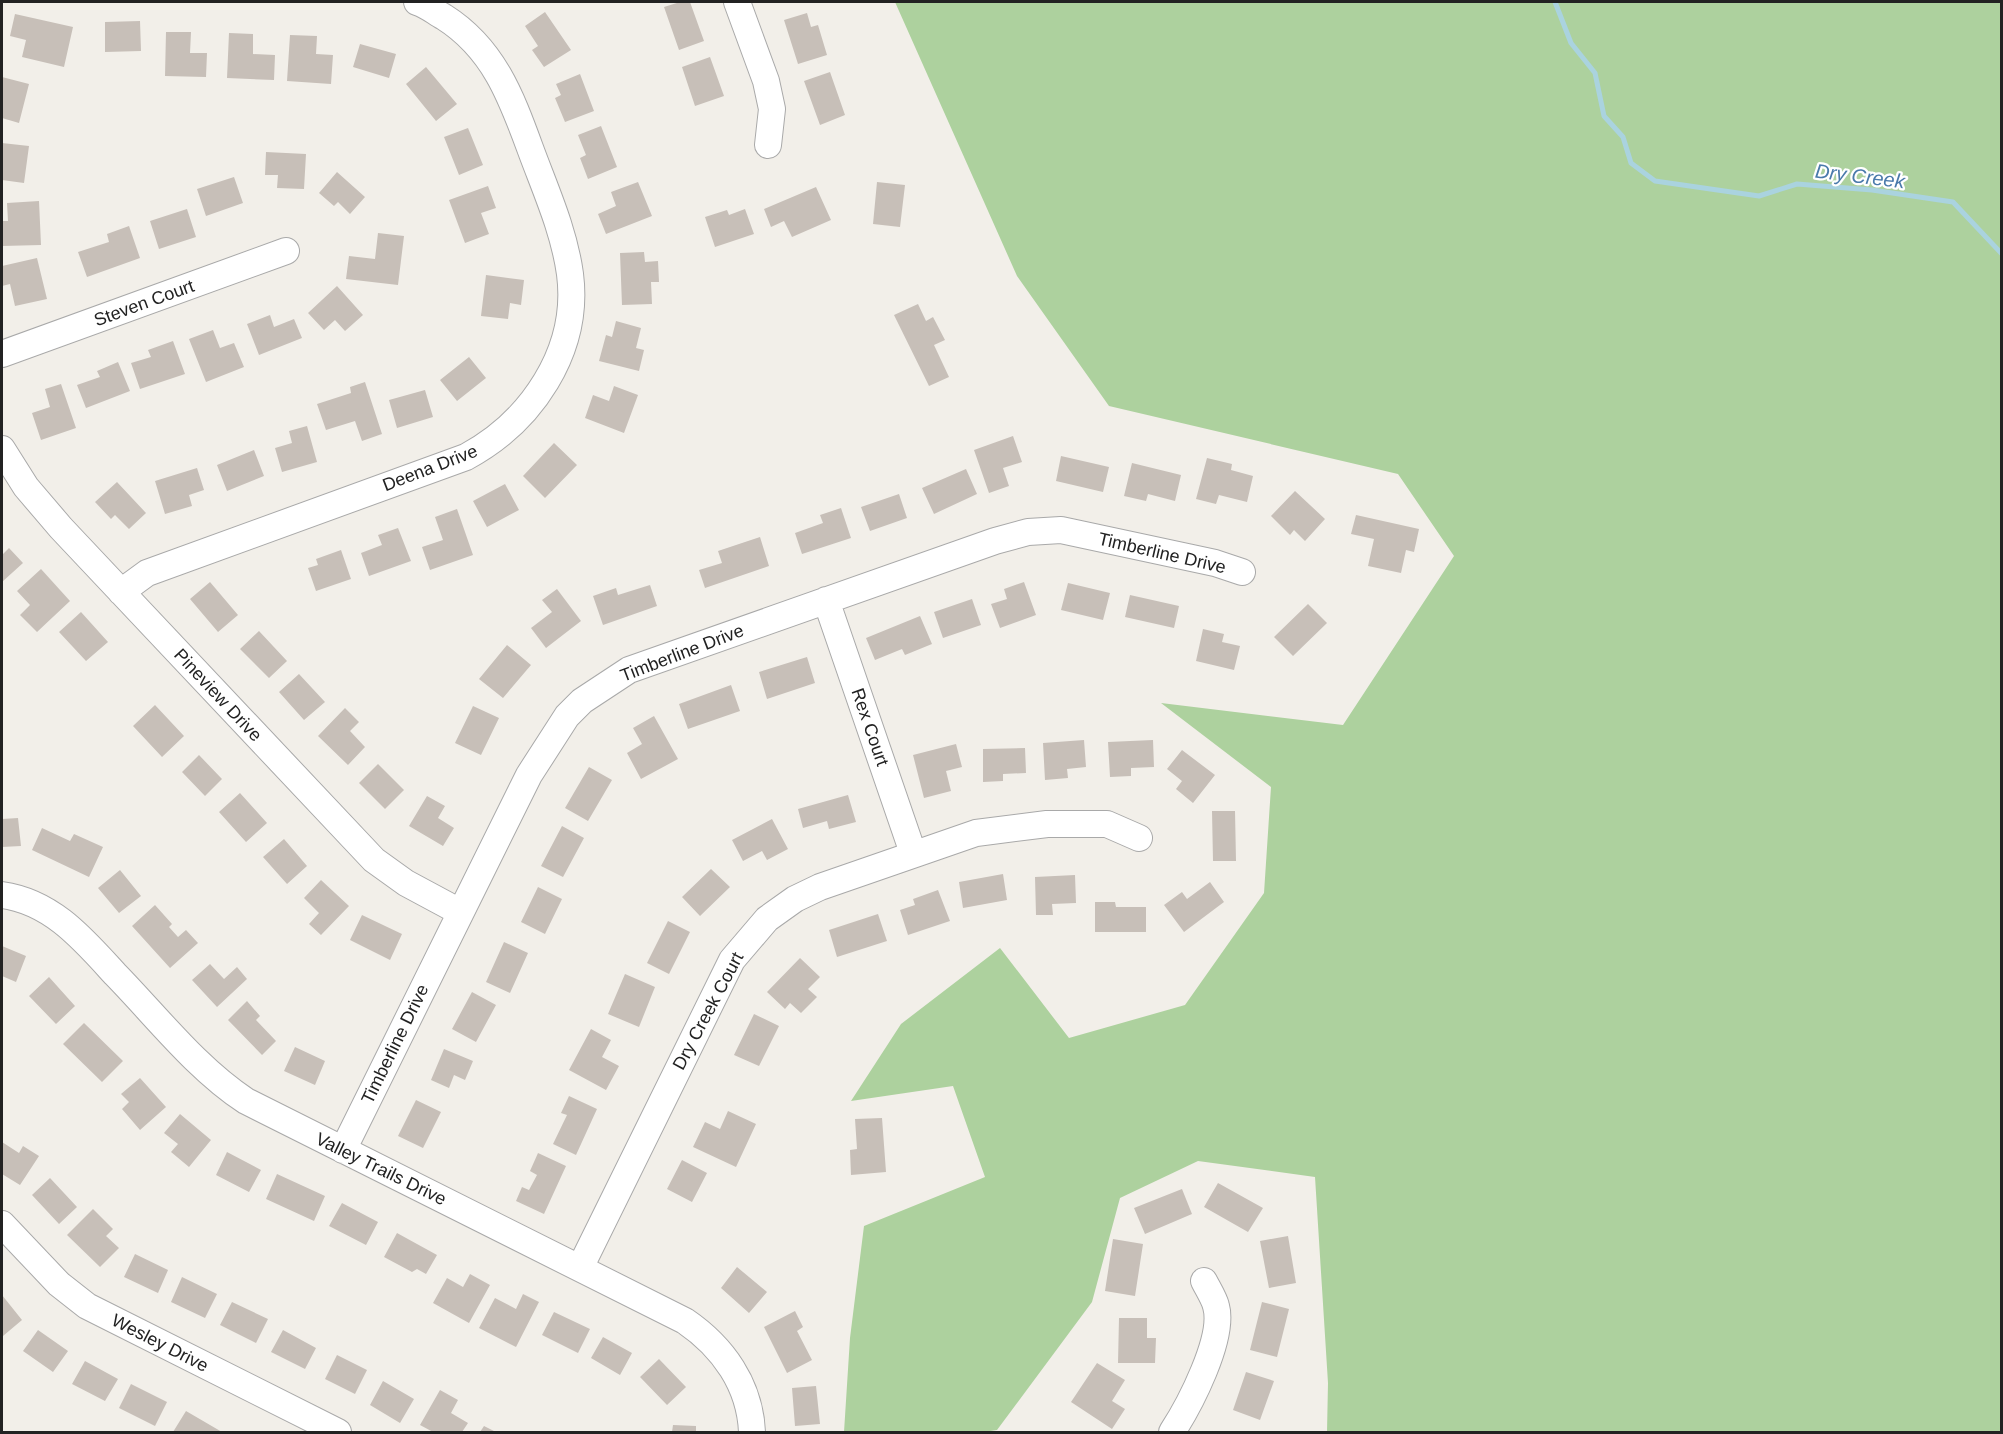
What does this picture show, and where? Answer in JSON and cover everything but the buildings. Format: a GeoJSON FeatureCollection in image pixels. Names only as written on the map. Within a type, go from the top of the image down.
{"type":"FeatureCollection","features":[{"type":"Feature","properties":{"kind":"street","name":"Deena Drive"},"geometry":{"type":"LineString","coordinates":[[121,592],[147,573],[466,457],[505,433],[549,380],[563,345],[570,307],[570,275],[560,231],[514,102],[493,62],[469,36],[452,22],[417,2]]}},
{"type":"Feature","properties":{"kind":"street"},"geometry":{"type":"LineString","coordinates":[[737,2],[766,81],[772,109],[768,145]]}},
{"type":"Feature","properties":{"kind":"street","name":"Steven Court"},"geometry":{"type":"LineString","coordinates":[[2,354],[286,251]]}},
{"type":"Feature","properties":{"kind":"street","name":"Pineview Drive"},"geometry":{"type":"LineString","coordinates":[[2,449],[26,487],[61,528],[374,860],[406,883],[460,912]]}},
{"type":"Feature","properties":{"kind":"street","name":"Timberline Drive"},"geometry":{"type":"LineString","coordinates":[[343,1150],[529,775],[555,731],[582,701],[629,670],[995,540],[1028,532],[1061,531],[1215,563],[1242,572]]}},
{"type":"Feature","properties":{"kind":"street","name":"Rex Court"},"geometry":{"type":"LineString","coordinates":[[826,600],[913,854]]}},
{"type":"Feature","properties":{"kind":"street","name":"Dry Creek Court"},"geometry":{"type":"LineString","coordinates":[[580,1268],[732,960],[745,942],[768,919],[795,899],[820,887],[976,833],[1047,824],[1107,824],[1139,838]]}},
{"type":"Feature","properties":{"kind":"street","name":"Valley Trails Drive"},"geometry":{"type":"LineString","coordinates":[[2,895],[29,902],[70,926],[228,1089],[343,1150],[580,1268],[700,1331],[726,1357],[743,1388],[752,1432]]}},
{"type":"Feature","properties":{"kind":"street","name":"Wesley Drive"},"geometry":{"type":"LineString","coordinates":[[2,1224],[59,1284],[87,1306],[338,1432]]}},
{"type":"Feature","properties":{"kind":"street"},"geometry":{"type":"LineString","coordinates":[[1172,1432],[1188,1407],[1207,1362],[1216,1327],[1217,1307],[1204,1281]]}},
{"type":"Feature","properties":{"kind":"green space"},"geometry":{"type":"Polygon","coordinates":[[[895,2],[2001,2],[2001,1432],[1327,1432],[1328,1383],[1315,1177],[1198,1161],[1120,1198],[1092,1302],[997,1430],[984,1432],[844,1432],[850,1338],[864,1226],[985,1177],[953,1086],[851,1101],[901,1024],[1000,948],[1069,1038],[1185,1005],[1264,893],[1271,787],[1161,703],[1343,725],[1454,556],[1398,474],[1109,406],[1017,276],[895,2]]]}},
{"type":"Feature","properties":{"kind":"waterway","name":"Dry Creek"},"geometry":{"type":"LineString","coordinates":[[1555,2],[1571,43],[1595,73],[1604,116],[1623,137],[1631,163],[1655,181],[1759,196],[1797,184],[1872,190],[1953,202],[2002,254]]}}]}
